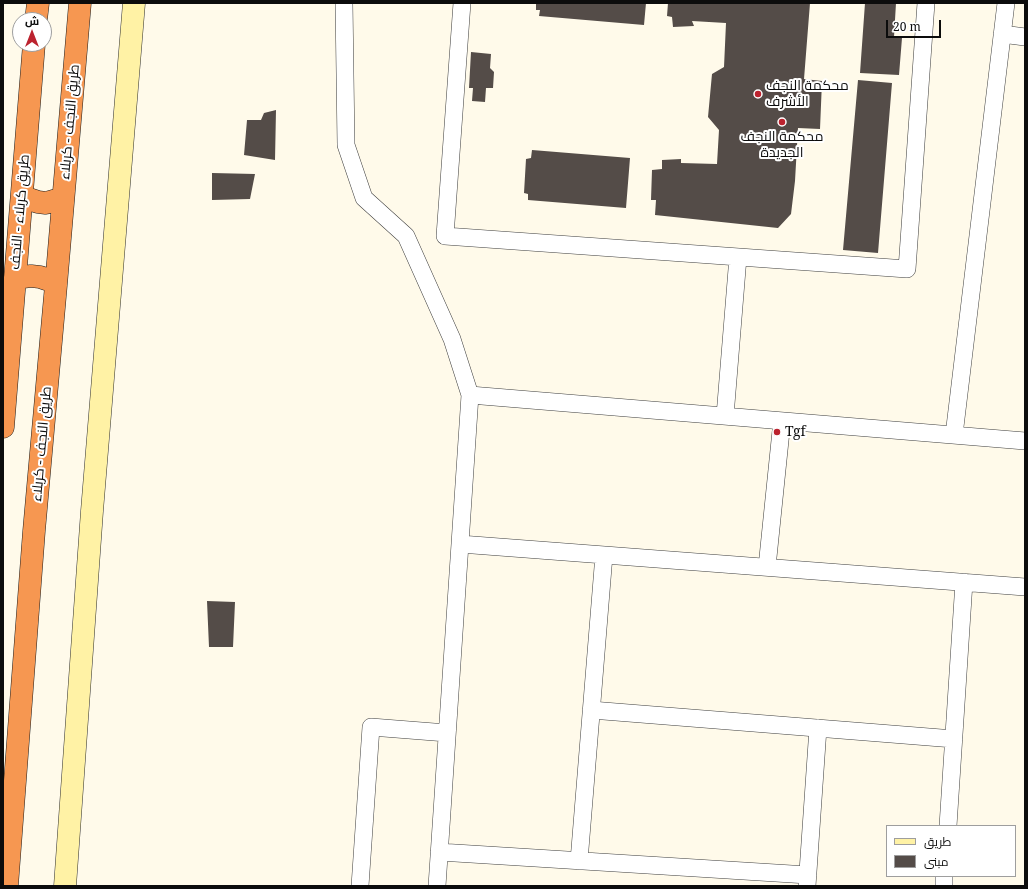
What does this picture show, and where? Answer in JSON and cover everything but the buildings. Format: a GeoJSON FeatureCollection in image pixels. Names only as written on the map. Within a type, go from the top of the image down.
{"type":"FeatureCollection","features":[{"type":"Feature","properties":{"kind":"highway","name":"طريق النجف - کربلاء"},"geometry":{"type":"LineString","coordinates":[[7,886],[34,532],[80,3]]}},
{"type":"Feature","properties":{"kind":"highway","name":"طريق کربلاء - النجف"},"geometry":{"type":"LineString","coordinates":[[3,428],[33,52]]}},
{"type":"Feature","properties":{"kind":"highway"},"geometry":{"type":"LineString","coordinates":[[22,195],[29,199],[46,203],[63,198]]}},
{"type":"Feature","properties":{"kind":"highway"},"geometry":{"type":"LineString","coordinates":[[14,281],[23,277],[40,276],[56,284]]}},
{"type":"Feature","properties":{"kind":"main road"},"geometry":{"type":"LineString","coordinates":[[65,886],[92,511],[134,3]]}},
{"type":"Feature","properties":{"kind":"street"},"geometry":{"type":"LineString","coordinates":[[344,3],[346,145],[364,198],[406,236],[452,339],[470,395],[437,886]]}},
{"type":"Feature","properties":{"kind":"street"},"geometry":{"type":"LineString","coordinates":[[462,3],[445,236],[907,269],[926,3]]}},
{"type":"Feature","properties":{"kind":"street"},"geometry":{"type":"LineString","coordinates":[[954,435],[1006,3]]}},
{"type":"Feature","properties":{"kind":"street"},"geometry":{"type":"LineString","coordinates":[[1002,34],[1025,38]]}},
{"type":"Feature","properties":{"kind":"street"},"geometry":{"type":"LineString","coordinates":[[725,416],[738,257]]}},
{"type":"Feature","properties":{"kind":"street"},"geometry":{"type":"LineString","coordinates":[[470,395],[1025,441]]}},
{"type":"Feature","properties":{"kind":"street"},"geometry":{"type":"LineString","coordinates":[[766,568],[782,421]]}},
{"type":"Feature","properties":{"kind":"street"},"geometry":{"type":"LineString","coordinates":[[460,544],[1025,587]]}},
{"type":"Feature","properties":{"kind":"street"},"geometry":{"type":"LineString","coordinates":[[578,861],[604,555]]}},
{"type":"Feature","properties":{"kind":"street"},"geometry":{"type":"LineString","coordinates":[[948,825],[964,582]]}},
{"type":"Feature","properties":{"kind":"street"},"geometry":{"type":"LineString","coordinates":[[591,710],[954,739]]}},
{"type":"Feature","properties":{"kind":"street"},"geometry":{"type":"LineString","coordinates":[[360,886],[371,727],[447,733]]}},
{"type":"Feature","properties":{"kind":"street"},"geometry":{"type":"LineString","coordinates":[[439,852],[578,861],[808,880],[818,728]]}},
{"type":"Feature","properties":{"kind":"place","name":"محكمة النجف الأشرف"},"geometry":{"type":"Point","coordinates":[758,94]}},
{"type":"Feature","properties":{"kind":"place","name":"محكمة النجف الجديدة"},"geometry":{"type":"Point","coordinates":[782,122]}},
{"type":"Feature","properties":{"kind":"place","name":"Tgf"},"geometry":{"type":"Point","coordinates":[777,432]}}]}
